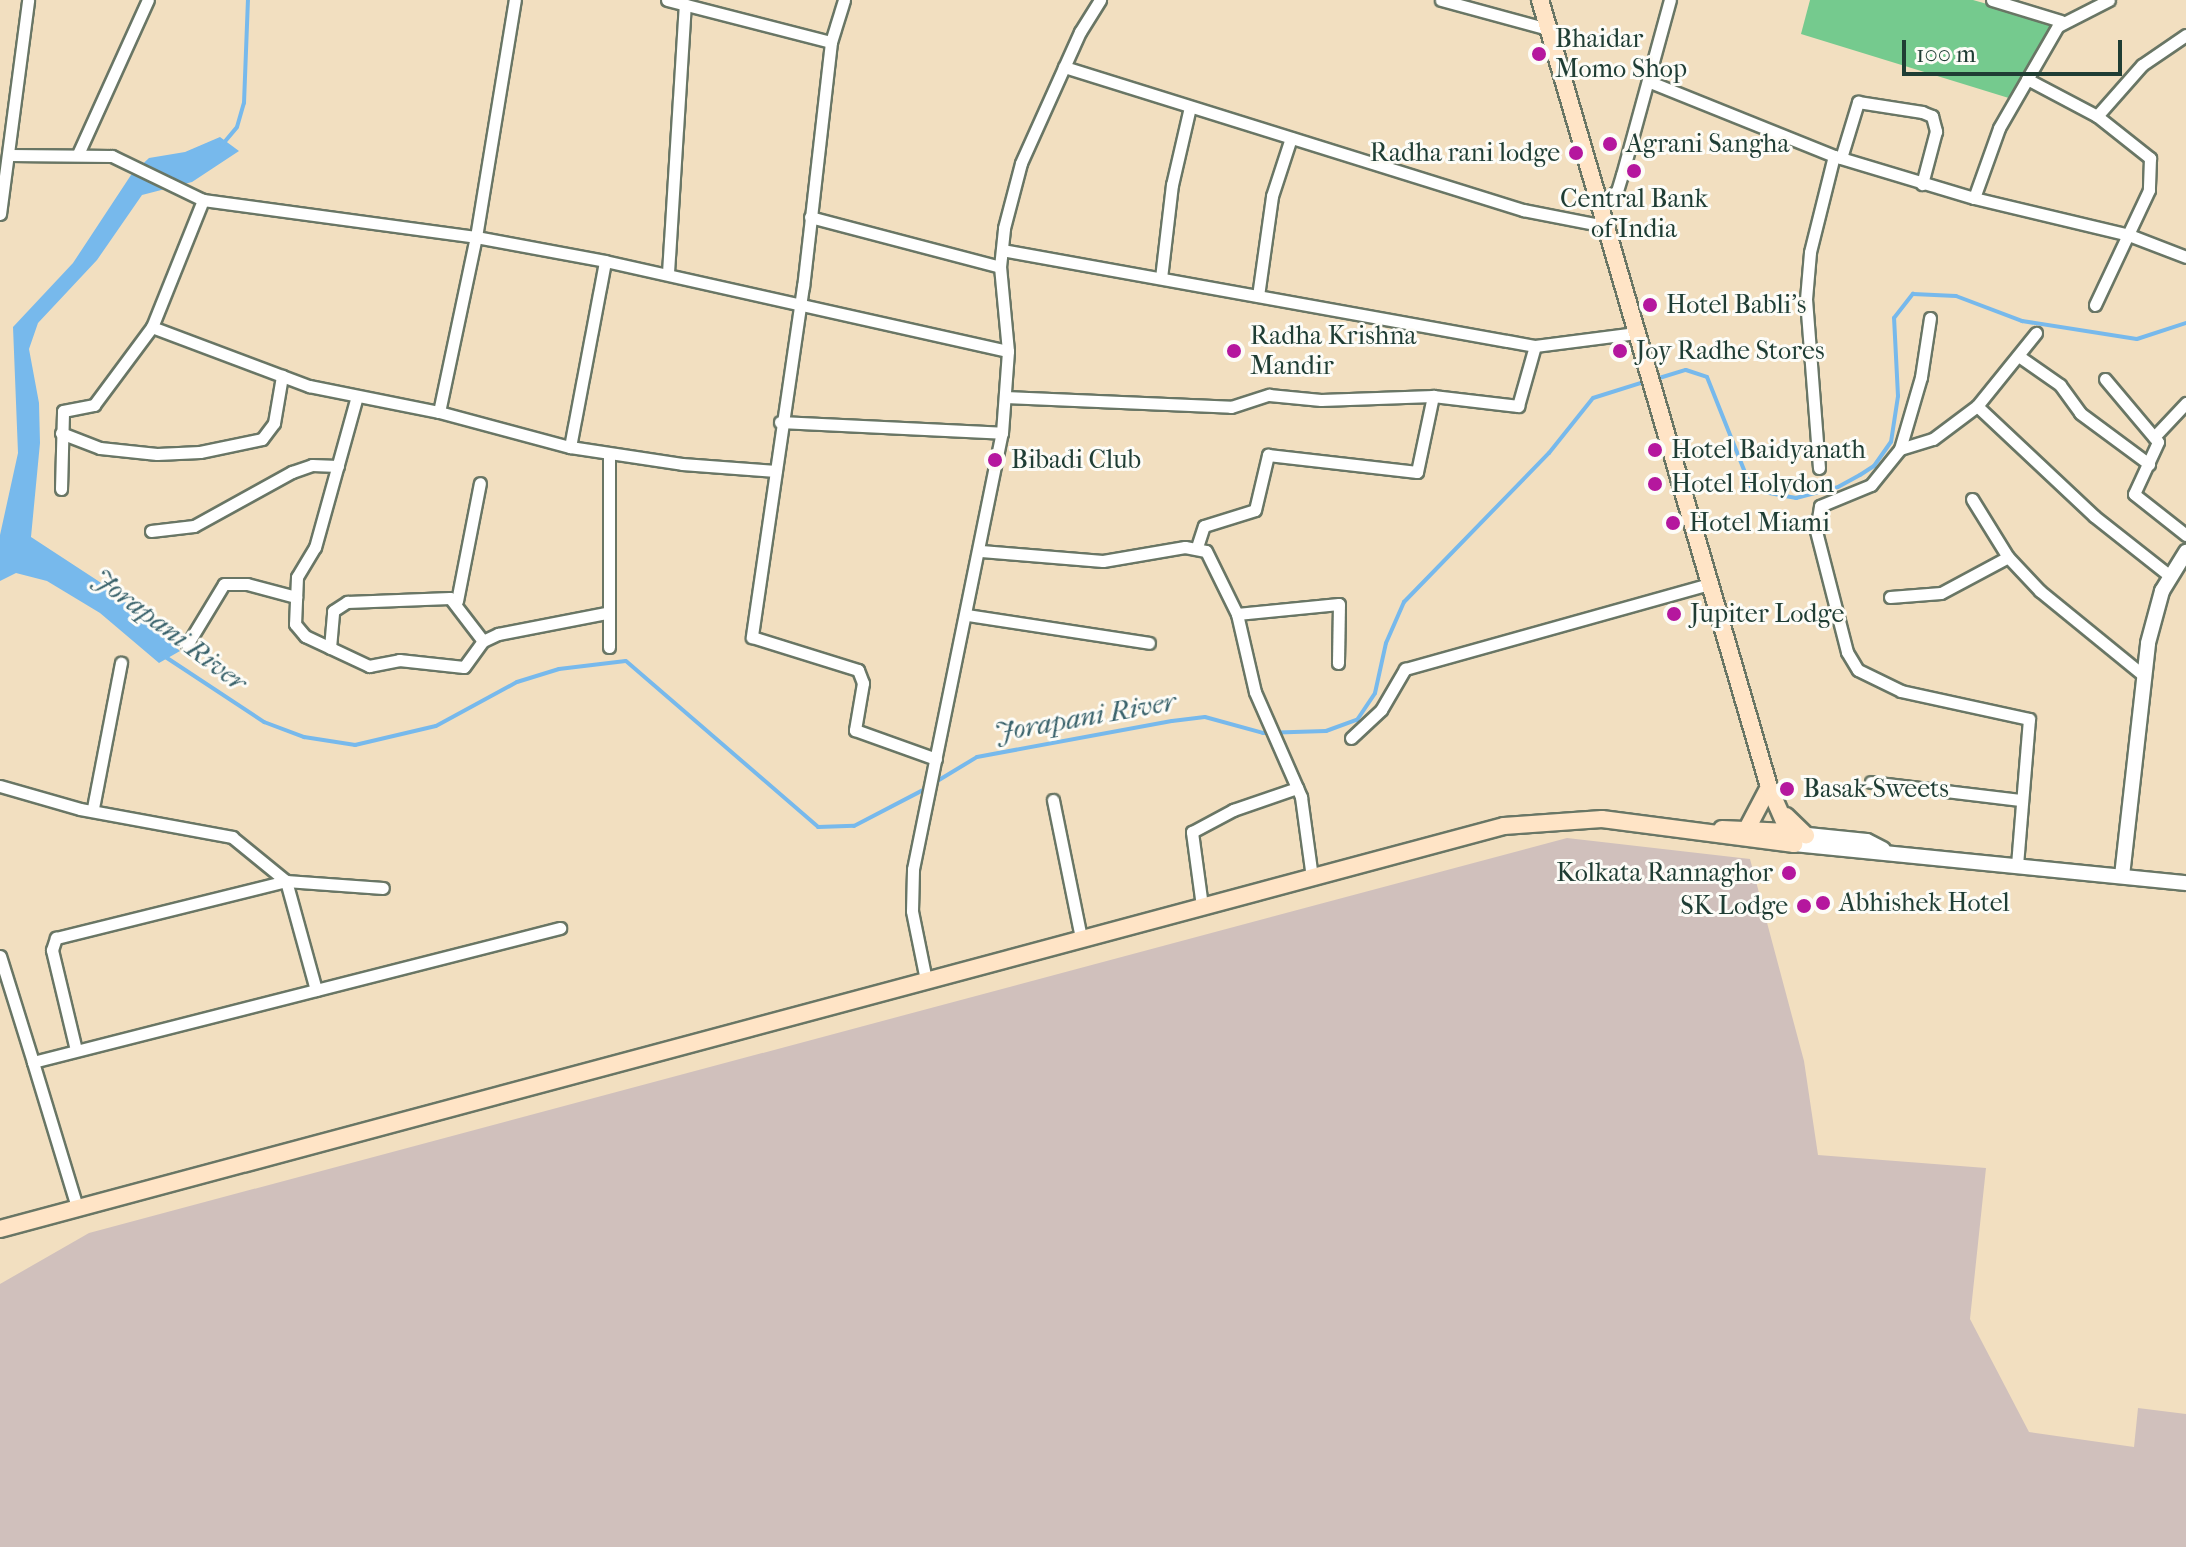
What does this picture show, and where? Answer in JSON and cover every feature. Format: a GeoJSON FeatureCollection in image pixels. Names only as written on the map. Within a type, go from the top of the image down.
{"type":"FeatureCollection","features":[{"type":"Feature","properties":{"kind":"main road"},"geometry":{"type":"LineString","coordinates":[[1540,0],[1769,787],[1796,837]]}},
{"type":"Feature","properties":{"kind":"main road"},"geometry":{"type":"LineString","coordinates":[[1748,827],[1769,787]]}},
{"type":"Feature","properties":{"kind":"main road"},"geometry":{"type":"LineString","coordinates":[[0,1229],[1081,938],[1530,821],[1590,818],[1796,837]]}},
{"type":"Feature","properties":{"kind":"main road"},"geometry":{"type":"LineString","coordinates":[[1717,831],[1748,827],[1796,837]]}},
{"type":"Feature","properties":{"kind":"street"},"geometry":{"type":"LineString","coordinates":[[0,214],[28,0]]}},
{"type":"Feature","properties":{"kind":"street"},"geometry":{"type":"LineString","coordinates":[[78,154],[148,0]]}},
{"type":"Feature","properties":{"kind":"street"},"geometry":{"type":"LineString","coordinates":[[439,412],[476,237],[515,0]]}},
{"type":"Feature","properties":{"kind":"street"},"geometry":{"type":"LineString","coordinates":[[667,0],[831,42]]}},
{"type":"Feature","properties":{"kind":"street"},"geometry":{"type":"LineString","coordinates":[[844,0],[831,42],[799,308],[780,422],[752,637],[858,670],[863,683],[855,730],[935,761]]}},
{"type":"Feature","properties":{"kind":"street"},"geometry":{"type":"LineString","coordinates":[[1441,0],[1548,29]]}},
{"type":"Feature","properties":{"kind":"street"},"geometry":{"type":"LineString","coordinates":[[1599,206],[1617,191],[1650,82],[1670,0]]}},
{"type":"Feature","properties":{"kind":"street"},"geometry":{"type":"LineString","coordinates":[[1992,0],[2061,21]]}},
{"type":"Feature","properties":{"kind":"street"},"geometry":{"type":"LineString","coordinates":[[1974,198],[1994,140],[2061,21],[2109,0]]}},
{"type":"Feature","properties":{"kind":"street"},"geometry":{"type":"LineString","coordinates":[[926,980],[912,911],[920,828],[981,551],[1002,433],[1008,351],[1000,267],[1002,250],[1021,163],[1095,1]]}},
{"type":"Feature","properties":{"kind":"street"},"geometry":{"type":"LineString","coordinates":[[668,273],[685,5]]}},
{"type":"Feature","properties":{"kind":"street"},"geometry":{"type":"LineString","coordinates":[[2097,116],[2142,65],[2186,35]]}},
{"type":"Feature","properties":{"kind":"street"},"geometry":{"type":"LineString","coordinates":[[1064,67],[1523,210],[1605,226]]}},
{"type":"Feature","properties":{"kind":"street"},"geometry":{"type":"LineString","coordinates":[[2027,79],[2097,116],[2150,158],[2149,190],[2095,305]]}},
{"type":"Feature","properties":{"kind":"street"},"geometry":{"type":"LineString","coordinates":[[1650,82],[1837,157],[1974,198],[2129,235],[2186,257]]}},
{"type":"Feature","properties":{"kind":"street"},"geometry":{"type":"LineString","coordinates":[[1819,468],[1806,299],[1810,252],[1837,157],[1858,102],[1932,116],[1936,131],[1922,184]]}},
{"type":"Feature","properties":{"kind":"street"},"geometry":{"type":"LineString","coordinates":[[1161,278],[1172,185],[1190,107]]}},
{"type":"Feature","properties":{"kind":"street"},"geometry":{"type":"LineString","coordinates":[[1258,296],[1272,196],[1291,138]]}},
{"type":"Feature","properties":{"kind":"street"},"geometry":{"type":"LineString","coordinates":[[10,155],[112,156],[203,200],[476,237],[605,261],[668,273],[799,308],[1008,351]]}},
{"type":"Feature","properties":{"kind":"street"},"geometry":{"type":"LineString","coordinates":[[61,489],[63,411],[94,405],[152,327],[203,200]]}},
{"type":"Feature","properties":{"kind":"street"},"geometry":{"type":"LineString","coordinates":[[810,217],[1000,267]]}},
{"type":"Feature","properties":{"kind":"street"},"geometry":{"type":"LineString","coordinates":[[1002,250],[1535,346],[1638,338]]}},
{"type":"Feature","properties":{"kind":"street"},"geometry":{"type":"LineString","coordinates":[[570,447],[605,261]]}},
{"type":"Feature","properties":{"kind":"street"},"geometry":{"type":"LineString","coordinates":[[1930,318],[1915,404],[1900,449],[1871,485],[1816,511],[1847,652],[1872,682],[2029,719],[2019,800],[2017,865]]}},
{"type":"Feature","properties":{"kind":"street"},"geometry":{"type":"LineString","coordinates":[[152,327],[282,376],[357,396],[439,412],[570,447],[609,455],[776,471]]}},
{"type":"Feature","properties":{"kind":"street"},"geometry":{"type":"LineString","coordinates":[[1900,449],[1933,439],[1977,406],[2020,357],[2036,333]]}},
{"type":"Feature","properties":{"kind":"street"},"geometry":{"type":"LineString","coordinates":[[1005,397],[1231,407],[1269,395],[1321,400],[1433,396],[1518,406],[1535,346]]}},
{"type":"Feature","properties":{"kind":"street"},"geometry":{"type":"LineString","coordinates":[[2020,357],[2060,385],[2080,413],[2149,464]]}},
{"type":"Feature","properties":{"kind":"street"},"geometry":{"type":"LineString","coordinates":[[61,433],[100,448],[157,454],[200,452],[262,439],[274,423],[282,376]]}},
{"type":"Feature","properties":{"kind":"street"},"geometry":{"type":"LineString","coordinates":[[2105,379],[2154,437],[2158,448],[2134,494],[2186,535]]}},
{"type":"Feature","properties":{"kind":"street"},"geometry":{"type":"LineString","coordinates":[[357,396],[315,547],[299,568],[296,597],[298,630],[377,668],[399,660],[454,668],[464,667],[483,641],[528,627],[606,613]]}},
{"type":"Feature","properties":{"kind":"street"},"geometry":{"type":"LineString","coordinates":[[1197,547],[1204,526],[1255,510],[1268,455],[1417,472],[1433,396]]}},
{"type":"Feature","properties":{"kind":"street"},"geometry":{"type":"LineString","coordinates":[[2154,437],[2186,403]]}},
{"type":"Feature","properties":{"kind":"street"},"geometry":{"type":"LineString","coordinates":[[1977,406],[2094,516],[2170,576]]}},
{"type":"Feature","properties":{"kind":"street"},"geometry":{"type":"LineString","coordinates":[[780,422],[1002,433]]}},
{"type":"Feature","properties":{"kind":"street"},"geometry":{"type":"LineString","coordinates":[[609,455],[606,613],[609,647]]}},
{"type":"Feature","properties":{"kind":"street"},"geometry":{"type":"LineString","coordinates":[[151,531],[211,519],[292,472],[312,465],[338,466]]}},
{"type":"Feature","properties":{"kind":"street"},"geometry":{"type":"LineString","coordinates":[[480,483],[457,601],[483,641]]}},
{"type":"Feature","properties":{"kind":"street"},"geometry":{"type":"LineString","coordinates":[[1972,499],[2008,557],[2071,621],[2143,675]]}},
{"type":"Feature","properties":{"kind":"street"},"geometry":{"type":"LineString","coordinates":[[981,551],[1103,561],[1197,547],[1206,551],[1237,614],[1265,721],[1297,788],[1312,877]]}},
{"type":"Feature","properties":{"kind":"street"},"geometry":{"type":"LineString","coordinates":[[2122,876],[2143,675],[2154,613],[2170,576],[2186,552]]}},
{"type":"Feature","properties":{"kind":"street"},"geometry":{"type":"LineString","coordinates":[[1890,597],[1941,593],[2008,557]]}},
{"type":"Feature","properties":{"kind":"street"},"geometry":{"type":"LineString","coordinates":[[187,645],[217,588],[224,584],[247,584],[296,597]]}},
{"type":"Feature","properties":{"kind":"street"},"geometry":{"type":"LineString","coordinates":[[1351,738],[1381,710],[1405,669],[1709,584]]}},
{"type":"Feature","properties":{"kind":"street"},"geometry":{"type":"LineString","coordinates":[[330,648],[337,605],[457,601]]}},
{"type":"Feature","properties":{"kind":"street"},"geometry":{"type":"LineString","coordinates":[[1237,614],[1339,604],[1338,663]]}},
{"type":"Feature","properties":{"kind":"street"},"geometry":{"type":"LineString","coordinates":[[967,615],[1149,643]]}},
{"type":"Feature","properties":{"kind":"street"},"geometry":{"type":"LineString","coordinates":[[93,808],[121,663]]}},
{"type":"Feature","properties":{"kind":"street"},"geometry":{"type":"LineString","coordinates":[[1871,782],[2019,800]]}},
{"type":"Feature","properties":{"kind":"street"},"geometry":{"type":"LineString","coordinates":[[0,786],[232,837],[286,881],[316,990]]}},
{"type":"Feature","properties":{"kind":"street"},"geometry":{"type":"LineString","coordinates":[[1202,906],[1192,832],[1233,810],[1297,788]]}},
{"type":"Feature","properties":{"kind":"street"},"geometry":{"type":"LineString","coordinates":[[1053,800],[1081,938]]}},
{"type":"Feature","properties":{"kind":"street"},"geometry":{"type":"LineString","coordinates":[[1796,837],[1867,841],[1883,849],[2186,883]]}},
{"type":"Feature","properties":{"kind":"street"},"geometry":{"type":"LineString","coordinates":[[76,1050],[52,950],[56,938],[286,881],[383,888]]}},
{"type":"Feature","properties":{"kind":"street"},"geometry":{"type":"LineString","coordinates":[[33,1062],[560,928]]}},
{"type":"Feature","properties":{"kind":"street"},"geometry":{"type":"LineString","coordinates":[[0,956],[77,1207]]}},
{"type":"Feature","properties":{"kind":"shaded area"},"geometry":{"type":"Polygon","coordinates":[[[1567,838],[1750,859],[1804,1061],[1818,1155],[1986,1168],[1970,1319],[2029,1432],[2134,1447],[2138,1408],[2186,1414],[2186,1547],[0,1547],[0,1284],[89,1233],[1567,838]]]}},
{"type":"Feature","properties":{"kind":"green space"},"geometry":{"type":"Polygon","coordinates":[[[1810,0],[1973,0],[2053,23],[2012,99],[1801,34],[1810,0]]]}},
{"type":"Feature","properties":{"kind":"water"},"geometry":{"type":"Polygon","coordinates":[[[220,137],[239,151],[192,182],[142,195],[97,260],[38,323],[29,349],[39,403],[40,443],[31,537],[112,590],[180,651],[159,663],[100,613],[47,581],[16,573],[0,581],[0,535],[18,453],[13,327],[73,263],[131,175],[149,158],[185,152],[220,137]]]}},
{"type":"Feature","properties":{"kind":"waterway"},"geometry":{"type":"LineString","coordinates":[[222,145],[237,127],[244,103],[248,0]]}},
{"type":"Feature","properties":{"kind":"waterway","name":"Jorapani River"},"geometry":{"type":"LineString","coordinates":[[1656,379],[1686,370],[1707,377],[1752,490],[1796,498],[1838,487],[1860,475],[1874,466],[1891,442],[1898,396],[1894,318],[1913,294],[1956,296],[2022,321],[2137,339],[2186,323]]}},
{"type":"Feature","properties":{"kind":"waterway","name":"Jorapani River"},"geometry":{"type":"LineString","coordinates":[[934,783],[977,757],[1172,721],[1205,717],[1263,733],[1326,731],[1357,720],[1375,693],[1386,643],[1404,602],[1549,453],[1593,398],[1647,381]]}},
{"type":"Feature","properties":{"kind":"waterway","name":"Jorapani River"},"geometry":{"type":"LineString","coordinates":[[164,656],[264,722],[304,737],[355,745],[436,726],[517,682],[559,669],[626,661],[818,827],[854,826],[927,788]]}},
{"type":"Feature","properties":{"kind":"place","name":"Bhaidar Momo Shop"},"geometry":{"type":"Point","coordinates":[1539,54]}},
{"type":"Feature","properties":{"kind":"place","name":"Agrani Sangha"},"geometry":{"type":"Point","coordinates":[1610,144]}},
{"type":"Feature","properties":{"kind":"place","name":"Radha rani lodge"},"geometry":{"type":"Point","coordinates":[1576,153]}},
{"type":"Feature","properties":{"kind":"place","name":"Central Bank of India"},"geometry":{"type":"Point","coordinates":[1634,171]}},
{"type":"Feature","properties":{"kind":"place","name":"Hotel Babli's"},"geometry":{"type":"Point","coordinates":[1650,305]}},
{"type":"Feature","properties":{"kind":"place","name":"Radha Krishna Mandir"},"geometry":{"type":"Point","coordinates":[1234,351]}},
{"type":"Feature","properties":{"kind":"place","name":"Joy Radhe Stores"},"geometry":{"type":"Point","coordinates":[1620,351]}},
{"type":"Feature","properties":{"kind":"place","name":"Hotel Baidyanath"},"geometry":{"type":"Point","coordinates":[1655,450]}},
{"type":"Feature","properties":{"kind":"place","name":"Bibadi Club"},"geometry":{"type":"Point","coordinates":[995,460]}},
{"type":"Feature","properties":{"kind":"place","name":"Hotel Holydon"},"geometry":{"type":"Point","coordinates":[1655,484]}},
{"type":"Feature","properties":{"kind":"place","name":"Hotel Miami"},"geometry":{"type":"Point","coordinates":[1673,523]}},
{"type":"Feature","properties":{"kind":"place","name":"Jupiter Lodge"},"geometry":{"type":"Point","coordinates":[1674,614]}},
{"type":"Feature","properties":{"kind":"place","name":"Basak Sweets"},"geometry":{"type":"Point","coordinates":[1787,789]}},
{"type":"Feature","properties":{"kind":"place","name":"Kolkata Rannaghor"},"geometry":{"type":"Point","coordinates":[1789,873]}},
{"type":"Feature","properties":{"kind":"place","name":"Abhishek Hotel"},"geometry":{"type":"Point","coordinates":[1823,903]}},
{"type":"Feature","properties":{"kind":"place","name":"SK Lodge"},"geometry":{"type":"Point","coordinates":[1804,906]}}]}
